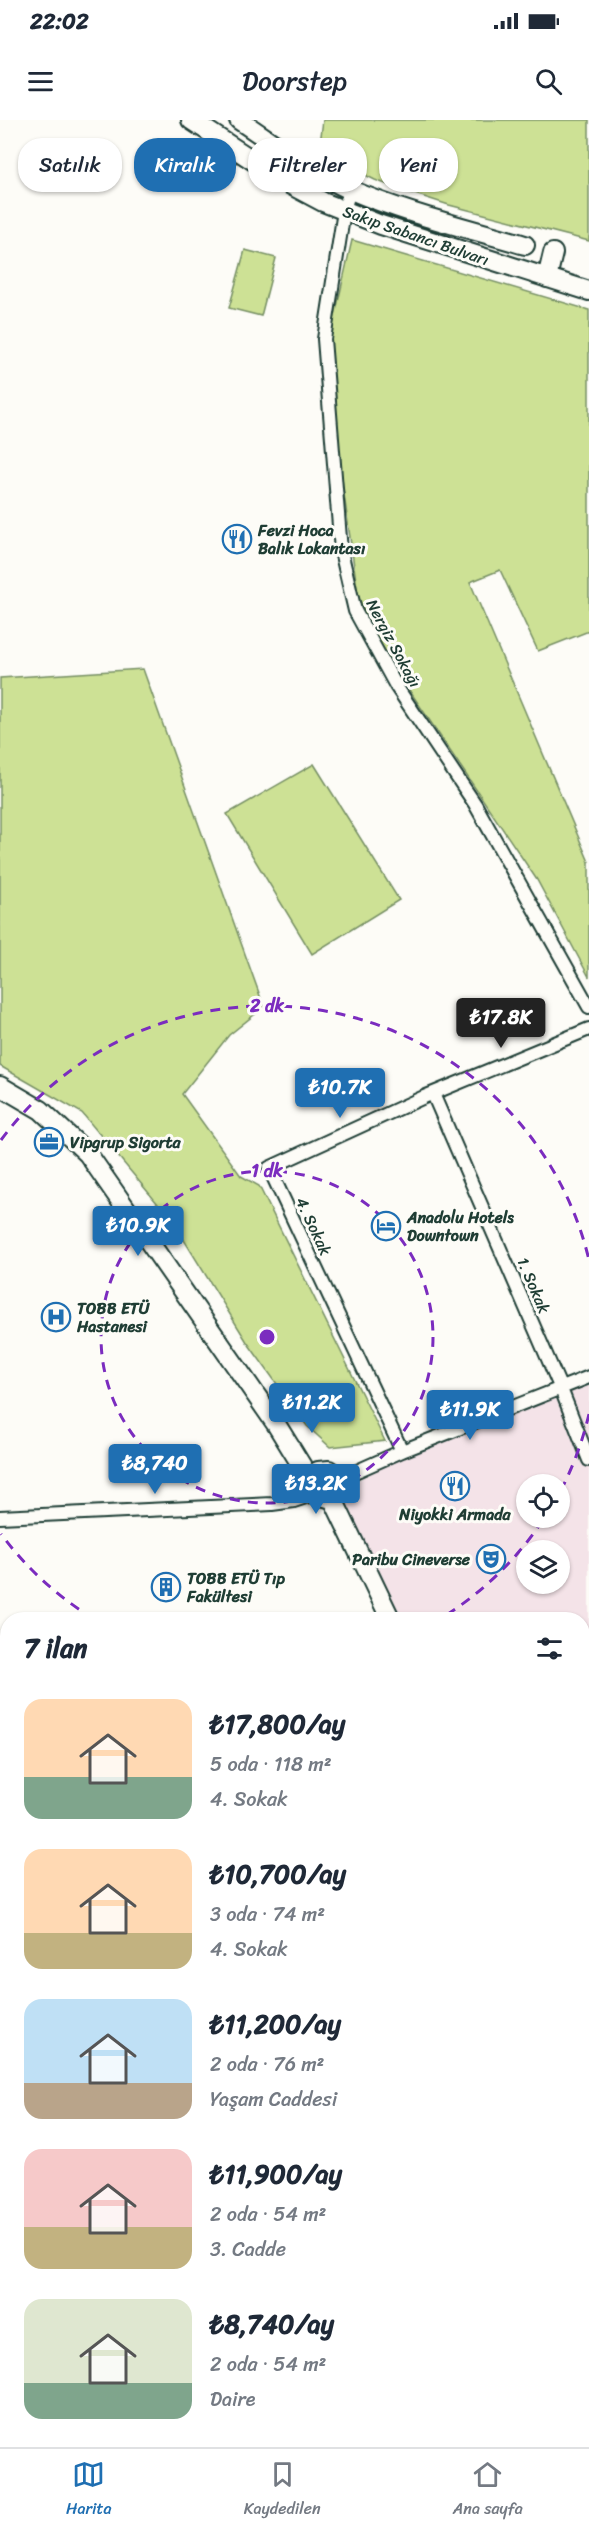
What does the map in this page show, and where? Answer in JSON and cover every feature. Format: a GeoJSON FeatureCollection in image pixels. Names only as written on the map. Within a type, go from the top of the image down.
{"type":"FeatureCollection","features":[{"type":"Feature","properties":{"kind":"street","name":"Sakıp Sabancı Bulvarı"},"geometry":{"type":"LineString","coordinates":[[191,120],[289,184],[344,211],[381,225],[589,291]]}},
{"type":"Feature","properties":{"kind":"street","name":"Sakıp Sabancı Bulvarı"},"geometry":{"type":"LineString","coordinates":[[239,120],[265,138]]}},
{"type":"Feature","properties":{"kind":"street","name":"Nergiz Sokağı"},"geometry":{"type":"LineString","coordinates":[[349,192],[344,211],[324,339],[341,551],[356,611],[396,686],[475,804],[589,1007]]}},
{"type":"Feature","properties":{"kind":"street","name":"Sakıp Sabancı Bulvarı"},"geometry":{"type":"LineString","coordinates":[[358,192],[525,245]]}},
{"type":"Feature","properties":{"kind":"street"},"geometry":{"type":"LineString","coordinates":[[548,278],[553,253]]}},
{"type":"Feature","properties":{"kind":"street","name":"4. Sokak"},"geometry":{"type":"LineString","coordinates":[[402,1451],[269,1168],[433,1094],[589,1029]]}},
{"type":"Feature","properties":{"kind":"street"},"geometry":{"type":"LineString","coordinates":[[0,1086],[41,1110],[88,1154],[320,1485],[387,1612]]}},
{"type":"Feature","properties":{"kind":"street","name":"1. Sokak"},"geometry":{"type":"LineString","coordinates":[[433,1094],[561,1389],[589,1460]]}},
{"type":"Feature","properties":{"kind":"street"},"geometry":{"type":"LineString","coordinates":[[0,1517],[272,1504],[294,1501],[320,1485],[333,1472],[339,1479],[402,1451],[589,1377]]}},
{"type":"Feature","properties":{"kind":"shaded area"},"geometry":{"type":"Polygon","coordinates":[[[589,1377],[589,1612],[387,1612],[335,1494],[339,1488],[363,1478],[339,1479],[589,1377]]]}},
{"type":"Feature","properties":{"kind":"green space"},"geometry":{"type":"Polygon","coordinates":[[[323,120],[589,120],[589,241],[449,205],[408,192],[458,192],[458,138],[379,138],[379,182],[367,176],[367,138],[321,138],[323,120]]]}},
{"type":"Feature","properties":{"kind":"green space"},"geometry":{"type":"Polygon","coordinates":[[[352,240],[589,310],[589,631],[538,651],[500,570],[470,582],[589,862],[589,977],[537,880],[399,675],[368,622],[358,595],[338,451],[329,342],[352,240]]]}},
{"type":"Feature","properties":{"kind":"green space"},"geometry":{"type":"Polygon","coordinates":[[[245,250],[276,258],[261,316],[229,308],[245,250]]]}},
{"type":"Feature","properties":{"kind":"green space"},"geometry":{"type":"Polygon","coordinates":[[[143,669],[264,1007],[229,1035],[182,1094],[241,1176],[259,1186],[385,1441],[330,1447],[307,1426],[247,1342],[173,1222],[82,1113],[0,1066],[0,678],[143,669]]]}},
{"type":"Feature","properties":{"kind":"green space"},"geometry":{"type":"Polygon","coordinates":[[[314,764],[399,900],[312,954],[227,814],[314,764]]]}},
{"type":"Feature","properties":{"kind":"place","name":"Fevzi Hoca Balık Lokantası"},"geometry":{"type":"Point","coordinates":[237,539]}},
{"type":"Feature","properties":{"kind":"place","name":"Vipgrup Sigorta"},"geometry":{"type":"Point","coordinates":[49,1142]}},
{"type":"Feature","properties":{"kind":"place","name":"Anadolu Hotels Downtown"},"geometry":{"type":"Point","coordinates":[386,1226]}},
{"type":"Feature","properties":{"kind":"place","name":"TOBB ETÜ Hastanesi"},"geometry":{"type":"Point","coordinates":[56,1317]}},
{"type":"Feature","properties":{"kind":"place","name":"Niyokki Armada"},"geometry":{"type":"Point","coordinates":[455,1486]}},
{"type":"Feature","properties":{"kind":"place","name":"Paribu Cineverse"},"geometry":{"type":"Point","coordinates":[491,1559]}},
{"type":"Feature","properties":{"kind":"place","name":"TOBB ETÜ Tıp Fakültesi"},"geometry":{"type":"Point","coordinates":[166,1587]}}]}
